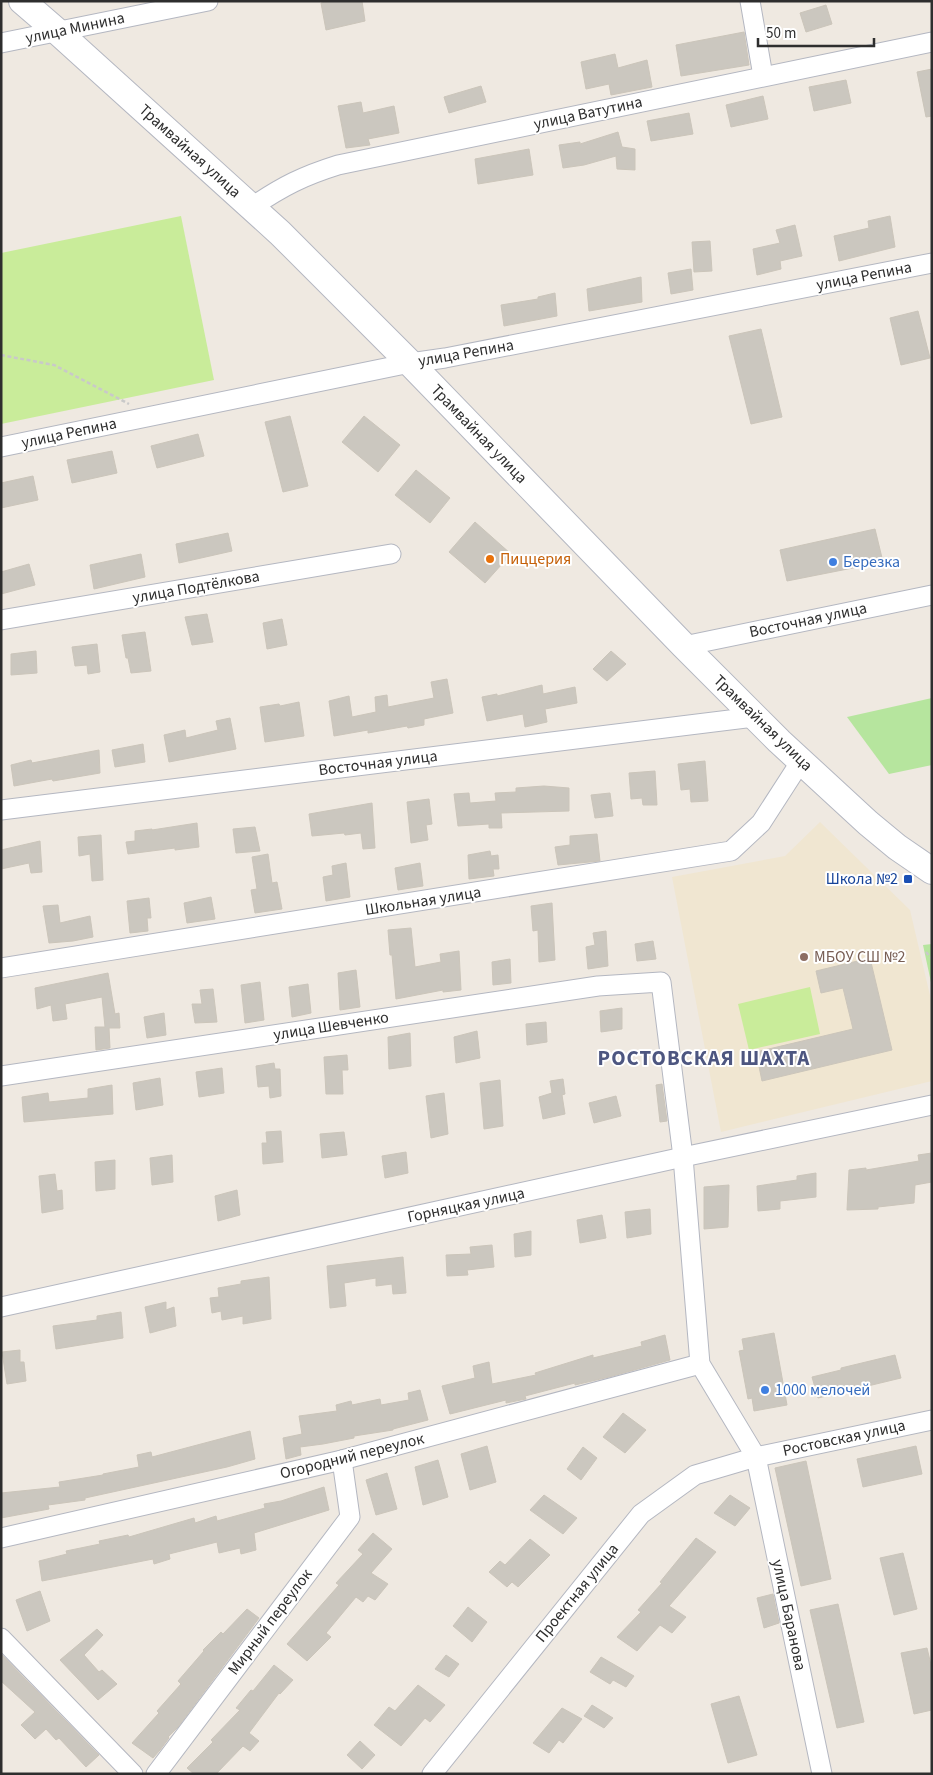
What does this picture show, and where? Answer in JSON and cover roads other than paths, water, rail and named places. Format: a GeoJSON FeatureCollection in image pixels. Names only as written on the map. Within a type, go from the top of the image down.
{"type":"FeatureCollection","features":[{"type":"Feature","properties":{"kind":"street","name":"Трамвайная улица"},"geometry":{"type":"LineString","coordinates":[[22,1],[252,207],[410,363],[684,646],[801,761],[868,823],[897,847],[932,871]]}},
{"type":"Feature","properties":{"kind":"street","name":"улица Минина"},"geometry":{"type":"LineString","coordinates":[[1,43],[208,1]]}},
{"type":"Feature","properties":{"kind":"street"},"geometry":{"type":"LineString","coordinates":[[750,1],[763,76]]}},
{"type":"Feature","properties":{"kind":"street","name":"улица Ватутина"},"geometry":{"type":"LineString","coordinates":[[252,207],[282,187],[307,175],[338,165],[932,42]]}},
{"type":"Feature","properties":{"kind":"street","name":"улица Репина"},"geometry":{"type":"LineString","coordinates":[[1,447],[410,363],[932,263]]}},
{"type":"Feature","properties":{"kind":"street","name":"улица Подтёлкова"},"geometry":{"type":"LineString","coordinates":[[1,620],[391,554]]}},
{"type":"Feature","properties":{"kind":"street","name":"Восточная улица"},"geometry":{"type":"LineString","coordinates":[[684,646],[932,594]]}},
{"type":"Feature","properties":{"kind":"street","name":"Восточная улица"},"geometry":{"type":"LineString","coordinates":[[1,810],[754,716]]}},
{"type":"Feature","properties":{"kind":"street","name":"Школьная улица"},"geometry":{"type":"LineString","coordinates":[[1,968],[731,851],[761,823],[801,761]]}},
{"type":"Feature","properties":{"kind":"street","name":"улица Шевченко"},"geometry":{"type":"LineString","coordinates":[[1,1076],[598,986],[661,982],[683,1157]]}},
{"type":"Feature","properties":{"kind":"street","name":"Горняцкая улица"},"geometry":{"type":"LineString","coordinates":[[1,1307],[683,1157],[932,1105]]}},
{"type":"Feature","properties":{"kind":"street"},"geometry":{"type":"LineString","coordinates":[[683,1157],[700,1364]]}},
{"type":"Feature","properties":{"kind":"street","name":"улица Баранова"},"geometry":{"type":"LineString","coordinates":[[700,1364],[756,1457],[822,1774]]}},
{"type":"Feature","properties":{"kind":"street","name":"Огородний переулок"},"geometry":{"type":"LineString","coordinates":[[1,1538],[342,1460],[700,1364]]}},
{"type":"Feature","properties":{"kind":"street","name":"Ростовская улица"},"geometry":{"type":"LineString","coordinates":[[756,1457],[932,1420]]}},
{"type":"Feature","properties":{"kind":"street","name":"Проектная улица"},"geometry":{"type":"LineString","coordinates":[[432,1774],[641,1514],[695,1475],[756,1457]]}},
{"type":"Feature","properties":{"kind":"street","name":"Мирный переулок"},"geometry":{"type":"LineString","coordinates":[[156,1774],[350,1517],[342,1460]]}},
{"type":"Feature","properties":{"kind":"street"},"geometry":{"type":"LineString","coordinates":[[1,1638],[133,1774]]}},
{"type":"Feature","properties":{"kind":"place","name":"Пиццерия"},"geometry":{"type":"Point","coordinates":[490,559]}},
{"type":"Feature","properties":{"kind":"place","name":"Березка"},"geometry":{"type":"Point","coordinates":[833,562]}},
{"type":"Feature","properties":{"kind":"place","name":"Школа №2"},"geometry":{"type":"Point","coordinates":[908,879]}},
{"type":"Feature","properties":{"kind":"place","name":"МБОУ СШ №2"},"geometry":{"type":"Point","coordinates":[804,957]}},
{"type":"Feature","properties":{"kind":"place","name":"1000 мелочей"},"geometry":{"type":"Point","coordinates":[765,1390]}},
{"type":"Feature","properties":{"kind":"district","name":"РОСТОВСКАЯ ШАХТА"},"geometry":{"type":"Point","coordinates":[704,1058]}}]}
